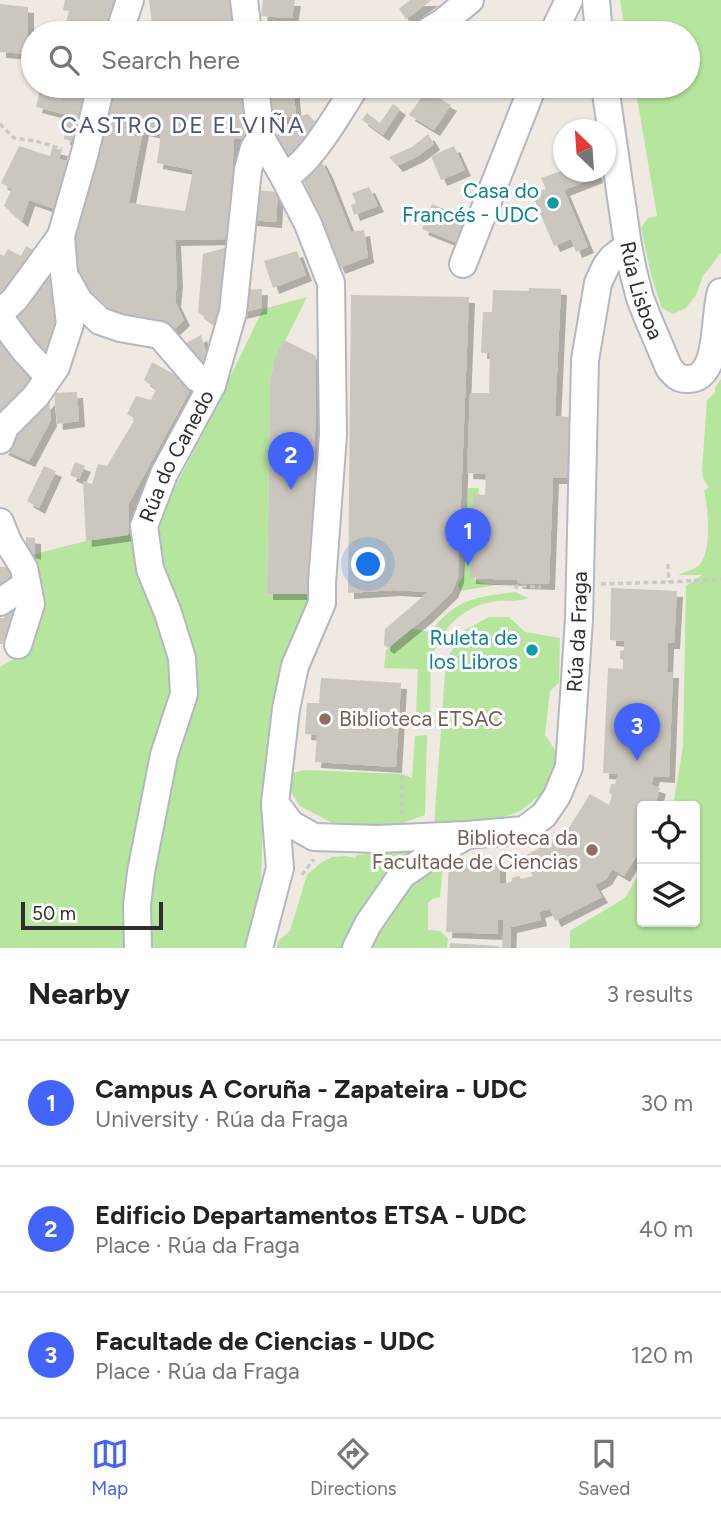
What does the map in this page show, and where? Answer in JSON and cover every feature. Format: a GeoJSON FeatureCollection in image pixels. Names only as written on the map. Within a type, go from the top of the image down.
{"type":"FeatureCollection","features":[{"type":"Feature","properties":{"kind":"street"},"geometry":{"type":"LineString","coordinates":[[123,21],[130,0]]}},
{"type":"Feature","properties":{"kind":"street"},"geometry":{"type":"LineString","coordinates":[[244,0],[247,21]]}},
{"type":"Feature","properties":{"kind":"street"},"geometry":{"type":"LineString","coordinates":[[444,21],[470,0]]}},
{"type":"Feature","properties":{"kind":"street"},"geometry":{"type":"LineString","coordinates":[[559,21],[569,0]]}},
{"type":"Feature","properties":{"kind":"street"},"geometry":{"type":"LineString","coordinates":[[596,0],[598,21]]}},
{"type":"Feature","properties":{"kind":"street"},"geometry":{"type":"LineString","coordinates":[[49,377],[25,351],[0,316],[61,236],[98,98]]}},
{"type":"Feature","properties":{"kind":"street","name":"Rúa do Canedo"},"geometry":{"type":"LineString","coordinates":[[138,948],[137,905],[141,872],[164,755],[184,694],[182,658],[150,569],[144,526],[164,474],[212,384],[233,312],[248,170],[254,148],[261,138],[256,98]]}},
{"type":"Feature","properties":{"kind":"street"},"geometry":{"type":"LineString","coordinates":[[284,177],[305,162],[348,98]]}},
{"type":"Feature","properties":{"kind":"street"},"geometry":{"type":"LineString","coordinates":[[463,264],[528,98]]}},
{"type":"Feature","properties":{"kind":"street","name":"Rúa Lisboa"},"geometry":{"type":"LineString","coordinates":[[607,98],[628,246],[640,298],[669,368],[681,379],[695,380],[707,370],[713,351],[721,292]]}},
{"type":"Feature","properties":{"kind":"street"},"geometry":{"type":"LineString","coordinates":[[261,138],[308,224],[331,283],[333,435],[322,583],[323,603],[295,666],[286,709],[277,793],[291,872]]}},
{"type":"Feature","properties":{"kind":"street"},"geometry":{"type":"LineString","coordinates":[[0,440],[5,428],[36,396],[56,367],[70,324],[61,236]]}},
{"type":"Feature","properties":{"kind":"street","name":"Rúa da Fraga"},"geometry":{"type":"LineString","coordinates":[[324,844],[524,830],[544,815],[557,796],[569,767],[579,619],[585,360],[598,284],[612,258],[628,246]]}},
{"type":"Feature","properties":{"kind":"street"},"geometry":{"type":"LineString","coordinates":[[64,274],[79,300],[100,321],[120,328],[160,335],[197,379],[212,384]]}},
{"type":"Feature","properties":{"kind":"street"},"geometry":{"type":"LineString","coordinates":[[0,522],[24,568],[31,604],[18,645]]}},
{"type":"Feature","properties":{"kind":"street"},"geometry":{"type":"LineString","coordinates":[[0,602],[27,584]]}},
{"type":"Feature","properties":{"kind":"street"},"geometry":{"type":"LineString","coordinates":[[277,793],[290,824],[324,844]]}},
{"type":"Feature","properties":{"kind":"street"},"geometry":{"type":"LineString","coordinates":[[356,948],[368,923],[402,875],[467,835]]}},
{"type":"Feature","properties":{"kind":"street"},"geometry":{"type":"LineString","coordinates":[[259,948],[291,872],[298,848],[324,844]]}},
{"type":"Feature","properties":{"kind":"path"},"geometry":{"type":"LineString","coordinates":[[0,124],[14,138],[36,141],[84,156]]}},
{"type":"Feature","properties":{"kind":"path"},"geometry":{"type":"LineString","coordinates":[[668,564],[669,582]]}},
{"type":"Feature","properties":{"kind":"path"},"geometry":{"type":"LineString","coordinates":[[597,584],[721,579]]}},
{"type":"Feature","properties":{"kind":"path"},"geometry":{"type":"LineString","coordinates":[[516,589],[516,586],[541,587]]}},
{"type":"Feature","properties":{"kind":"path"},"geometry":{"type":"LineString","coordinates":[[402,776],[402,824]]}},
{"type":"Feature","properties":{"kind":"path"},"geometry":{"type":"LineString","coordinates":[[291,872],[306,868],[324,844]]}},
{"type":"Feature","properties":{"kind":"green space"},"geometry":{"type":"Polygon","coordinates":[[[620,0],[721,0],[721,253],[703,276],[696,295],[686,308],[673,314],[662,308],[651,275],[641,228],[648,218],[657,216],[637,98],[700,98],[700,21],[623,21],[620,0]]]}},
{"type":"Feature","properties":{"kind":"green space"},"geometry":{"type":"Polygon","coordinates":[[[307,297],[273,365],[270,387],[267,593],[313,594],[278,683],[264,786],[261,882],[244,948],[0,948],[0,667],[26,652],[40,598],[35,554],[86,541],[153,530],[263,309],[307,297]]]}},
{"type":"Feature","properties":{"kind":"green space"},"geometry":{"type":"Polygon","coordinates":[[[721,379],[721,948],[570,948],[570,931],[625,898],[637,877],[637,927],[700,927],[700,801],[674,801],[683,747],[686,586],[702,575],[678,575],[698,566],[703,560],[708,541],[704,491],[709,487],[702,471],[707,400],[715,393],[721,379]]]}},
{"type":"Feature","properties":{"kind":"green space"},"geometry":{"type":"Polygon","coordinates":[[[468,488],[479,488],[474,578],[483,583],[502,584],[460,591],[458,585],[463,576],[468,488]]]}},
{"type":"Feature","properties":{"kind":"green space"},"geometry":{"type":"Polygon","coordinates":[[[515,592],[528,598],[481,605],[463,614],[448,628],[433,655],[430,715],[416,713],[418,669],[384,668],[386,650],[410,628],[429,632],[425,640],[442,618],[463,603],[515,592]]]}},
{"type":"Feature","properties":{"kind":"green space"},"geometry":{"type":"Polygon","coordinates":[[[489,617],[509,617],[525,632],[560,638],[559,683],[550,691],[545,735],[557,753],[547,790],[520,811],[479,826],[434,825],[446,660],[465,630],[489,617]]]}},
{"type":"Feature","properties":{"kind":"green space"},"geometry":{"type":"Polygon","coordinates":[[[427,735],[425,815],[381,831],[342,828],[300,806],[287,786],[290,774],[304,770],[402,774],[412,778],[415,736],[427,735]]]}},
{"type":"Feature","properties":{"kind":"green space"},"geometry":{"type":"Polygon","coordinates":[[[426,846],[349,948],[276,948],[279,940],[290,931],[307,875],[322,862],[332,857],[355,858],[357,855],[426,846]]]}},
{"type":"Feature","properties":{"kind":"green space"},"geometry":{"type":"Polygon","coordinates":[[[445,863],[440,897],[428,903],[428,930],[440,931],[448,938],[447,948],[371,948],[369,938],[391,899],[437,864],[445,863]]]}},
{"type":"Feature","properties":{"kind":"building"},"geometry":{"type":"Polygon","coordinates":[[[65,0],[116,0],[110,21],[66,21],[69,11],[63,10],[65,0]]]}},
{"type":"Feature","properties":{"kind":"building"},"geometry":{"type":"Polygon","coordinates":[[[149,0],[231,0],[234,21],[152,21],[149,0]]]}},
{"type":"Feature","properties":{"kind":"building"},"geometry":{"type":"Polygon","coordinates":[[[263,0],[295,0],[292,18],[261,16],[263,0]]]}},
{"type":"Feature","properties":{"kind":"building"},"geometry":{"type":"Polygon","coordinates":[[[410,0],[432,0],[406,19],[399,9],[410,0]]]}},
{"type":"Feature","properties":{"kind":"building"},"geometry":{"type":"Polygon","coordinates":[[[0,4],[28,7],[28,21],[21,21],[21,54],[0,52],[0,4]]]}},
{"type":"Feature","properties":{"kind":"building"},"geometry":{"type":"Polygon","coordinates":[[[38,98],[91,98],[81,144],[64,139],[67,115],[36,107],[38,98]]]}},
{"type":"Feature","properties":{"kind":"building"},"geometry":{"type":"Polygon","coordinates":[[[112,98],[243,98],[248,139],[234,139],[229,239],[175,240],[175,301],[184,320],[172,331],[117,316],[95,303],[70,250],[112,98]],[[143,130],[129,203],[185,211],[193,170],[157,163],[161,134],[143,130]]]}},
{"type":"Feature","properties":{"kind":"building"},"geometry":{"type":"Polygon","coordinates":[[[267,98],[294,98],[296,115],[270,121],[267,98]]]}},
{"type":"Feature","properties":{"kind":"building"},"geometry":{"type":"Polygon","coordinates":[[[421,98],[438,98],[451,105],[434,130],[409,115],[421,98]]]}},
{"type":"Feature","properties":{"kind":"building"},"geometry":{"type":"Polygon","coordinates":[[[393,104],[400,109],[383,135],[362,120],[367,113],[380,123],[393,104]]]}},
{"type":"Feature","properties":{"kind":"building"},"geometry":{"type":"Polygon","coordinates":[[[308,114],[319,126],[291,165],[270,141],[296,117],[308,114]]]}},
{"type":"Feature","properties":{"kind":"building"},"geometry":{"type":"Polygon","coordinates":[[[428,134],[434,144],[418,156],[397,166],[389,157],[412,147],[428,134]]]}},
{"type":"Feature","properties":{"kind":"building"},"geometry":{"type":"Polygon","coordinates":[[[19,146],[50,156],[52,148],[62,150],[59,159],[73,163],[58,210],[29,200],[22,221],[4,206],[12,189],[1,183],[19,146]]]}},
{"type":"Feature","properties":{"kind":"building"},"geometry":{"type":"Polygon","coordinates":[[[454,146],[465,170],[441,180],[431,156],[454,146]]]}},
{"type":"Feature","properties":{"kind":"building"},"geometry":{"type":"Polygon","coordinates":[[[320,159],[351,232],[364,230],[368,257],[339,268],[301,174],[320,159]]]}},
{"type":"Feature","properties":{"kind":"building","name":"Casa do Francés - UDC"},"geometry":{"type":"Polygon","coordinates":[[[553,174],[553,182],[584,182],[564,190],[588,247],[576,252],[571,239],[554,246],[532,194],[546,189],[541,178],[553,174]]]}},
{"type":"Feature","properties":{"kind":"building"},"geometry":{"type":"Polygon","coordinates":[[[369,187],[378,206],[354,215],[351,205],[356,203],[352,193],[369,187]]]}},
{"type":"Feature","properties":{"kind":"building"},"geometry":{"type":"Polygon","coordinates":[[[254,190],[278,192],[276,222],[251,220],[254,190]]]}},
{"type":"Feature","properties":{"kind":"building"},"geometry":{"type":"Polygon","coordinates":[[[432,204],[467,219],[457,243],[422,229],[432,204]]]}},
{"type":"Feature","properties":{"kind":"building"},"geometry":{"type":"Polygon","coordinates":[[[235,245],[227,305],[215,325],[198,312],[203,254],[235,245]]]}},
{"type":"Feature","properties":{"kind":"building"},"geometry":{"type":"Polygon","coordinates":[[[26,246],[40,254],[0,301],[0,254],[4,256],[8,249],[21,256],[26,246]]]}},
{"type":"Feature","properties":{"kind":"building"},"geometry":{"type":"Polygon","coordinates":[[[297,251],[306,275],[273,288],[264,261],[297,251]]]}},
{"type":"Feature","properties":{"kind":"building"},"geometry":{"type":"Polygon","coordinates":[[[47,267],[58,272],[63,320],[49,363],[13,317],[47,267]]]}},
{"type":"Feature","properties":{"kind":"building"},"geometry":{"type":"Polygon","coordinates":[[[529,288],[561,289],[555,416],[570,417],[568,478],[553,478],[549,584],[470,578],[473,494],[485,495],[486,474],[467,473],[470,393],[489,393],[490,353],[481,353],[483,312],[492,312],[493,290],[529,291],[529,288]]]}},
{"type":"Feature","properties":{"kind":"building"},"geometry":{"type":"Polygon","coordinates":[[[262,289],[261,308],[241,313],[244,290],[262,289]]]}},
{"type":"Feature","properties":{"kind":"building"},"geometry":{"type":"Polygon","coordinates":[[[351,295],[469,297],[458,577],[452,592],[388,648],[384,645],[385,629],[428,592],[394,590],[348,593],[351,295]]]}},
{"type":"Feature","properties":{"kind":"building"},"geometry":{"type":"Polygon","coordinates":[[[0,328],[40,380],[0,424],[0,328]]]}},
{"type":"Feature","properties":{"kind":"building"},"geometry":{"type":"Polygon","coordinates":[[[201,335],[207,355],[199,368],[183,345],[201,335]]]}},
{"type":"Feature","properties":{"kind":"building"},"geometry":{"type":"Polygon","coordinates":[[[284,340],[316,356],[313,594],[267,594],[270,387],[273,365],[284,340]]]}},
{"type":"Feature","properties":{"kind":"building"},"geometry":{"type":"Polygon","coordinates":[[[152,362],[193,385],[129,503],[128,535],[86,541],[83,481],[92,484],[98,464],[107,466],[135,419],[127,414],[136,396],[151,400],[156,389],[144,380],[152,362]]]}},
{"type":"Feature","properties":{"kind":"building"},"geometry":{"type":"Polygon","coordinates":[[[77,392],[79,421],[57,424],[54,393],[77,392]]]}},
{"type":"Feature","properties":{"kind":"building"},"geometry":{"type":"Polygon","coordinates":[[[49,399],[51,420],[29,461],[2,449],[49,399]]]}},
{"type":"Feature","properties":{"kind":"building"},"geometry":{"type":"Polygon","coordinates":[[[75,462],[85,466],[79,479],[70,475],[75,462]]]}},
{"type":"Feature","properties":{"kind":"building"},"geometry":{"type":"Polygon","coordinates":[[[44,466],[56,471],[39,508],[27,501],[44,466]]]}},
{"type":"Feature","properties":{"kind":"building"},"geometry":{"type":"Polygon","coordinates":[[[26,537],[35,538],[35,554],[26,551],[26,537]]]}},
{"type":"Feature","properties":{"kind":"building"},"geometry":{"type":"Polygon","coordinates":[[[18,566],[19,582],[0,585],[0,567],[18,566]]]}},
{"type":"Feature","properties":{"kind":"building"},"geometry":{"type":"Polygon","coordinates":[[[611,588],[677,591],[674,643],[668,643],[667,672],[673,672],[669,777],[654,776],[651,785],[660,788],[656,801],[637,801],[637,855],[624,876],[612,869],[606,879],[595,885],[602,897],[555,921],[550,909],[539,912],[541,920],[511,927],[510,948],[502,948],[504,919],[498,920],[498,934],[446,932],[449,860],[500,862],[500,884],[511,882],[512,878],[519,876],[521,879],[533,876],[523,857],[565,834],[590,794],[609,805],[611,784],[615,784],[618,774],[603,773],[608,668],[623,669],[620,651],[624,650],[624,641],[610,640],[611,588]]]}},
{"type":"Feature","properties":{"kind":"building"},"geometry":{"type":"Polygon","coordinates":[[[22,598],[14,644],[0,644],[0,618],[4,618],[10,601],[22,598]]]}},
{"type":"Feature","properties":{"kind":"building"},"geometry":{"type":"Polygon","coordinates":[[[321,678],[401,683],[396,767],[315,762],[317,735],[305,734],[307,703],[319,703],[321,678]]]}},
{"type":"Feature","properties":{"kind":"building"},"geometry":{"type":"Polygon","coordinates":[[[450,943],[499,946],[499,948],[450,948],[450,943]]]}},
{"type":"Feature","properties":{"kind":"place","name":"Casa do Francés - UDC"},"geometry":{"type":"Point","coordinates":[553,203]}},
{"type":"Feature","properties":{"kind":"place","name":"Edificio Departamentos ETSA - UDC"},"geometry":{"type":"Point","coordinates":[291,490]}},
{"type":"Feature","properties":{"kind":"place","name":"Campus A Coruña - Zapateira - UDC"},"geometry":{"type":"Point","coordinates":[468,566]}},
{"type":"Feature","properties":{"kind":"place","name":"Ruleta de los Libros"},"geometry":{"type":"Point","coordinates":[532,650]}},
{"type":"Feature","properties":{"kind":"place","name":"Biblioteca ETSAC"},"geometry":{"type":"Point","coordinates":[325,719]}},
{"type":"Feature","properties":{"kind":"place","name":"Facultade de Ciencias - UDC"},"geometry":{"type":"Point","coordinates":[637,761]}},
{"type":"Feature","properties":{"kind":"place","name":"Biblioteca da Facultade de Ciencias"},"geometry":{"type":"Point","coordinates":[592,850]}},
{"type":"Feature","properties":{"kind":"district","name":"CASTRO DE ELVIÑA"},"geometry":{"type":"Point","coordinates":[183,125]}}]}
